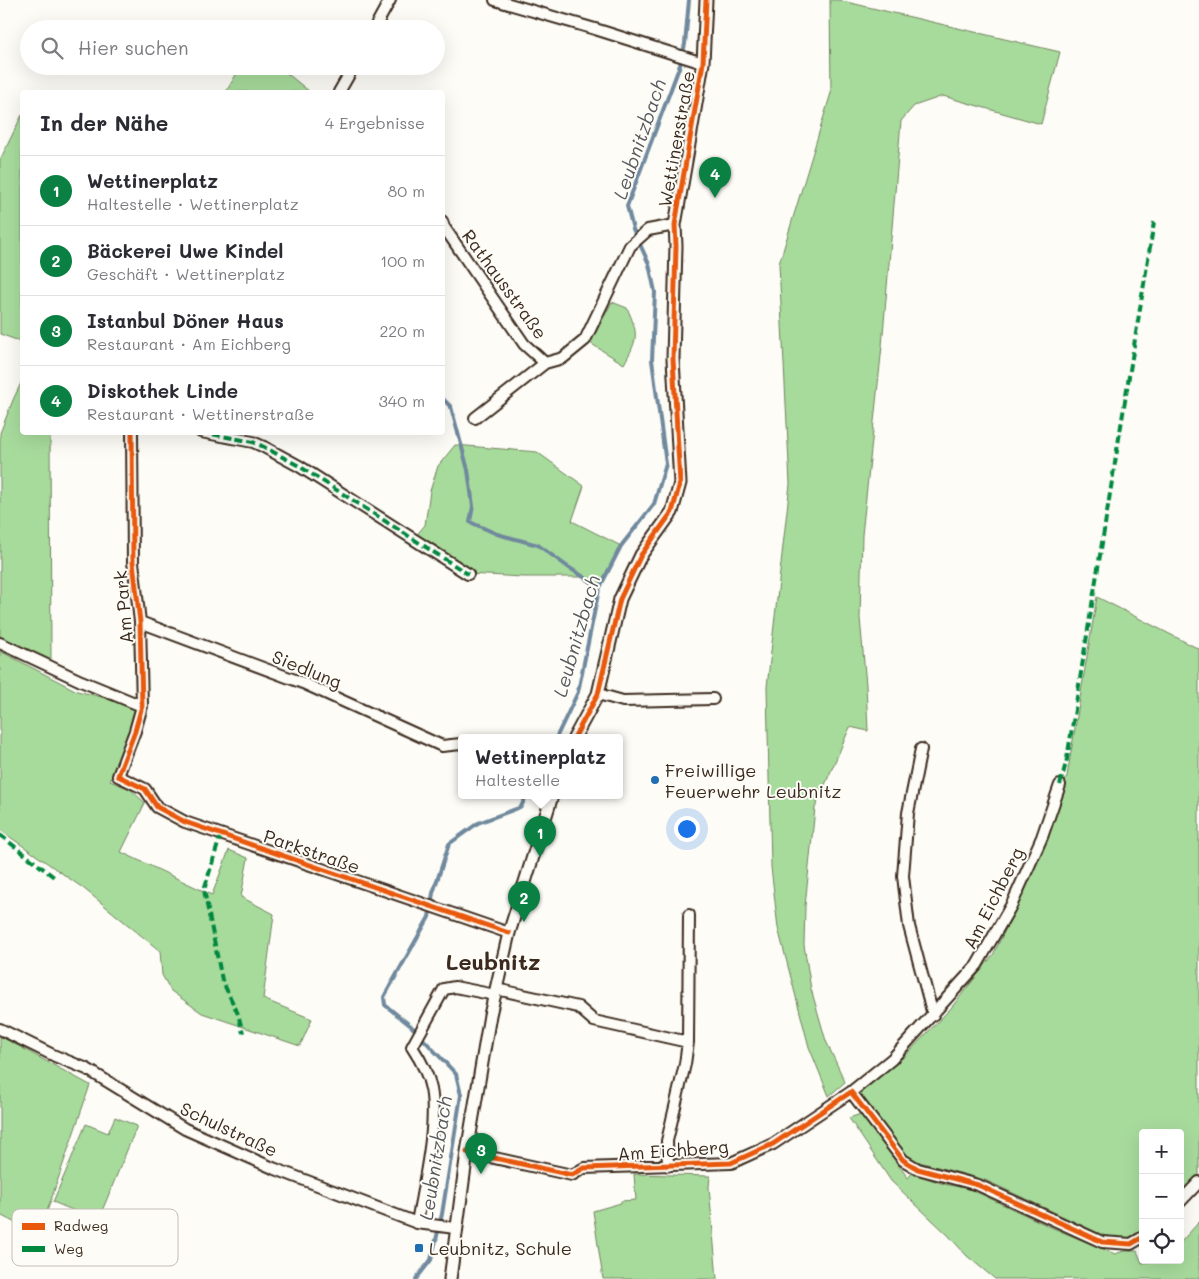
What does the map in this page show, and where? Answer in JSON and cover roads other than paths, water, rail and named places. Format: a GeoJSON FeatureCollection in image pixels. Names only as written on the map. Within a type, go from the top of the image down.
{"type":"FeatureCollection","features":[{"type":"Feature","properties":{"kind":"street"},"geometry":{"type":"LineString","coordinates":[[379,20],[390,0]]}},
{"type":"Feature","properties":{"kind":"street"},"geometry":{"type":"LineString","coordinates":[[495,0],[703,63]]}},
{"type":"Feature","properties":{"kind":"street","name":"Wettinerstraße"},"geometry":{"type":"LineString","coordinates":[[576,734],[598,694],[620,599],[641,555],[672,512],[680,483],[673,359],[675,225],[703,63],[706,0]]}},
{"type":"Feature","properties":{"kind":"street"},"geometry":{"type":"LineString","coordinates":[[340,90],[349,75]]}},
{"type":"Feature","properties":{"kind":"street","name":"Rathausstraße"},"geometry":{"type":"LineString","coordinates":[[475,418],[545,363],[563,358],[585,340],[630,246],[648,230],[675,225]]}},
{"type":"Feature","properties":{"kind":"street","name":"Rathausstraße"},"geometry":{"type":"LineString","coordinates":[[445,227],[524,344],[545,363]]}},
{"type":"Feature","properties":{"kind":"street","name":"Am Park"},"geometry":{"type":"LineString","coordinates":[[118,776],[142,706],[140,622],[133,562],[132,435]]}},
{"type":"Feature","properties":{"kind":"street"},"geometry":{"type":"LineString","coordinates":[[217,435],[253,442],[278,454],[414,538],[468,574]]}},
{"type":"Feature","properties":{"kind":"street","name":"Siedlung"},"geometry":{"type":"LineString","coordinates":[[140,622],[303,683],[442,746],[458,744]]}},
{"type":"Feature","properties":{"kind":"street"},"geometry":{"type":"LineString","coordinates":[[0,643],[81,681],[142,706]]}},
{"type":"Feature","properties":{"kind":"street"},"geometry":{"type":"LineString","coordinates":[[598,694],[623,701],[713,699]]}},
{"type":"Feature","properties":{"kind":"street"},"geometry":{"type":"LineString","coordinates":[[921,749],[908,813],[903,876],[909,926],[933,1015]]}},
{"type":"Feature","properties":{"kind":"street","name":"Parkstraße"},"geometry":{"type":"LineString","coordinates":[[118,776],[145,789],[156,806],[185,822],[509,933]]}},
{"type":"Feature","properties":{"kind":"street","name":"Am Eichberg"},"geometry":{"type":"LineString","coordinates":[[466,1152],[572,1175],[584,1168],[731,1162],[773,1144],[851,1092],[892,1059],[977,965],[1012,904],[1042,837],[1060,785]]}},
{"type":"Feature","properties":{"kind":"street"},"geometry":{"type":"LineString","coordinates":[[450,1279],[451,1227],[496,992],[509,933],[551,799]]}},
{"type":"Feature","properties":{"kind":"street"},"geometry":{"type":"LineString","coordinates":[[668,1166],[667,1141],[685,1064],[688,1042],[690,915]]}},
{"type":"Feature","properties":{"kind":"street"},"geometry":{"type":"LineString","coordinates":[[416,1223],[432,1122],[432,1097],[422,1062],[413,1043],[444,989],[456,986],[578,1007],[594,1021],[688,1042]]}},
{"type":"Feature","properties":{"kind":"street","name":"Schulstraße"},"geometry":{"type":"LineString","coordinates":[[0,1029],[55,1056],[87,1069],[185,1129],[273,1168],[416,1223],[451,1227]]}},
{"type":"Feature","properties":{"kind":"street"},"geometry":{"type":"LineString","coordinates":[[851,1092],[903,1160],[918,1169],[978,1185],[1102,1242],[1131,1244],[1139,1239]]}},
{"type":"Feature","properties":{"kind":"street"},"geometry":{"type":"LineString","coordinates":[[1184,1198],[1199,1182]]}},
{"type":"Feature","properties":{"kind":"waterway","name":"Leubnitzbach"},"geometry":{"type":"LineString","coordinates":[[558,734],[578,692],[599,589],[621,546],[654,504],[666,464],[652,360],[655,292],[649,264],[633,229],[627,206],[680,65],[685,44],[689,0]]}},
{"type":"Feature","properties":{"kind":"waterway"},"geometry":{"type":"LineString","coordinates":[[445,401],[451,407],[468,470],[473,506],[470,522],[497,534],[538,545],[600,587]]}},
{"type":"Feature","properties":{"kind":"waterway","name":"Leubnitzbach"},"geometry":{"type":"LineString","coordinates":[[416,1279],[431,1260],[436,1240],[461,1095],[456,1074],[411,1026],[385,1005],[384,997],[429,917],[433,893],[449,844],[478,823],[521,807],[525,799]]}},
{"type":"Feature","properties":{"kind":"place","name":"Diskothek Linde"},"geometry":{"type":"Point","coordinates":[715,198]}},
{"type":"Feature","properties":{"kind":"place","name":"Freiwillige Feuerwehr Leubnitz"},"geometry":{"type":"Point","coordinates":[655,780]}},
{"type":"Feature","properties":{"kind":"place","name":"Wettinerplatz"},"geometry":{"type":"Point","coordinates":[540,857]}},
{"type":"Feature","properties":{"kind":"place","name":"Bäckerei Uwe Kindel"},"geometry":{"type":"Point","coordinates":[524,922]}},
{"type":"Feature","properties":{"kind":"place","name":"Istanbul Döner Haus"},"geometry":{"type":"Point","coordinates":[481,1174]}},
{"type":"Feature","properties":{"kind":"place","name":"Leubnitz, Schule"},"geometry":{"type":"Point","coordinates":[419,1248]}},
{"type":"Feature","properties":{"kind":"district","name":"Leubnitz"},"geometry":{"type":"Point","coordinates":[493,961]}}]}
